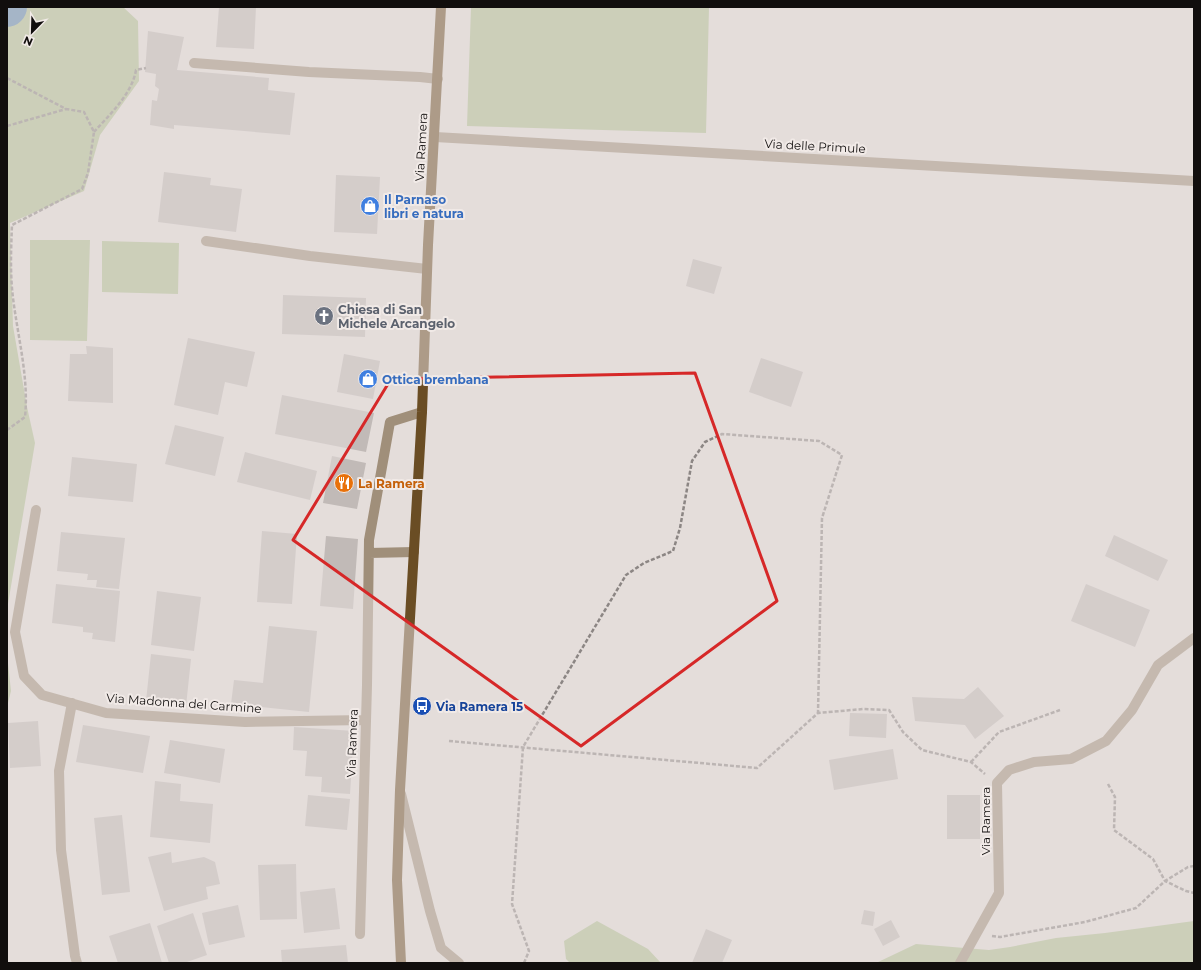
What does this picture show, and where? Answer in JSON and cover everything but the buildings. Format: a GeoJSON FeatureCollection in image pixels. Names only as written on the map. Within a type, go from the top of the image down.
{"type":"FeatureCollection","features":[{"type":"Feature","properties":{"kind":"main road","name":"Via Ramera"},"geometry":{"type":"LineString","coordinates":[[401,963],[397,880],[400,790],[422,412],[441,7]]}},
{"type":"Feature","properties":{"kind":"street"},"geometry":{"type":"LineString","coordinates":[[194,63],[309,72],[420,76],[438,79]]}},
{"type":"Feature","properties":{"kind":"street","name":"Via delle Primule"},"geometry":{"type":"LineString","coordinates":[[435,137],[1194,182]]}},
{"type":"Feature","properties":{"kind":"street"},"geometry":{"type":"LineString","coordinates":[[206,241],[310,256],[428,269]]}},
{"type":"Feature","properties":{"kind":"street","name":"Via Ramera"},"geometry":{"type":"LineString","coordinates":[[360,934],[369,540],[390,422],[422,412]]}},
{"type":"Feature","properties":{"kind":"street","name":"Via Madonna del Carmine"},"geometry":{"type":"LineString","coordinates":[[36,510],[14,632],[24,676],[42,695],[106,713],[245,722],[365,720]]}},
{"type":"Feature","properties":{"kind":"street"},"geometry":{"type":"LineString","coordinates":[[369,553],[414,552]]}},
{"type":"Feature","properties":{"kind":"street","name":"Via Ramera"},"geometry":{"type":"LineString","coordinates":[[960,963],[999,893],[997,783],[1009,770],[1034,762],[1071,759],[1106,741],[1132,710],[1158,665],[1194,638]]}},
{"type":"Feature","properties":{"kind":"street"},"geometry":{"type":"LineString","coordinates":[[72,703],[59,771],[61,850],[77,963]]}},
{"type":"Feature","properties":{"kind":"street","name":"Via Ramera"},"geometry":{"type":"LineString","coordinates":[[400,790],[430,911],[441,948],[459,963]]}},
{"type":"Feature","properties":{"kind":"path"},"geometry":{"type":"LineString","coordinates":[[7,430],[25,417],[27,397],[13,297],[11,253],[12,225],[82,189],[88,174],[94,132],[115,109],[135,77],[136,70],[146,68]]}},
{"type":"Feature","properties":{"kind":"path"},"geometry":{"type":"LineString","coordinates":[[7,78],[66,109],[84,112],[94,132]]}},
{"type":"Feature","properties":{"kind":"path"},"geometry":{"type":"LineString","coordinates":[[7,126],[66,109]]}},
{"type":"Feature","properties":{"kind":"path"},"geometry":{"type":"LineString","coordinates":[[524,963],[529,951],[512,904],[523,748],[626,575],[644,563],[673,551],[680,528],[692,461],[705,442],[722,434],[819,441],[842,455],[822,518],[818,713]]}},
{"type":"Feature","properties":{"kind":"path"},"geometry":{"type":"LineString","coordinates":[[449,741],[757,768],[818,713],[863,709],[889,710],[903,732],[922,750],[971,762],[997,783]]}},
{"type":"Feature","properties":{"kind":"path"},"geometry":{"type":"LineString","coordinates":[[971,762],[999,732],[1060,710]]}},
{"type":"Feature","properties":{"kind":"path"},"geometry":{"type":"LineString","coordinates":[[1108,784],[1115,797],[1114,830],[1152,860],[1165,881],[1186,891],[1194,893]]}},
{"type":"Feature","properties":{"kind":"path"},"geometry":{"type":"LineString","coordinates":[[976,935],[1000,937],[1085,922],[1136,908],[1165,881],[1188,867],[1194,866]]}},
{"type":"Feature","properties":{"kind":"highlighted area"},"geometry":{"type":"Polygon","coordinates":[[[695,373],[777,601],[581,746],[293,540],[391,379],[695,373]]]}},
{"type":"Feature","properties":{"kind":"green space"},"geometry":{"type":"Polygon","coordinates":[[[7,7],[123,7],[138,21],[139,81],[100,135],[84,191],[10,223],[13,326],[27,407],[35,443],[7,610],[7,7]]]}},
{"type":"Feature","properties":{"kind":"green space"},"geometry":{"type":"Polygon","coordinates":[[[471,7],[709,7],[706,133],[467,126],[471,7]]]}},
{"type":"Feature","properties":{"kind":"green space"},"geometry":{"type":"Polygon","coordinates":[[[30,240],[90,240],[87,341],[30,340],[30,240]]]}},
{"type":"Feature","properties":{"kind":"green space"},"geometry":{"type":"Polygon","coordinates":[[[102,241],[179,243],[178,294],[102,292],[102,241]]]}},
{"type":"Feature","properties":{"kind":"green space"},"geometry":{"type":"Polygon","coordinates":[[[7,654],[11,691],[7,707],[7,654]]]}},
{"type":"Feature","properties":{"kind":"green space"},"geometry":{"type":"Polygon","coordinates":[[[597,921],[648,949],[661,963],[570,963],[566,959],[564,941],[597,921]]]}},
{"type":"Feature","properties":{"kind":"green space"},"geometry":{"type":"Polygon","coordinates":[[[1194,921],[1194,963],[876,963],[916,944],[989,950],[1056,938],[1194,921]]]}},
{"type":"Feature","properties":{"kind":"place","name":"Il Parnaso libri e natura"},"geometry":{"type":"Point","coordinates":[370,206]}},
{"type":"Feature","properties":{"kind":"place","name":"Chiesa di San Michele Arcangelo"},"geometry":{"type":"Point","coordinates":[324,316]}},
{"type":"Feature","properties":{"kind":"place","name":"Ottica brembana"},"geometry":{"type":"Point","coordinates":[368,379]}},
{"type":"Feature","properties":{"kind":"place","name":"La Ramera"},"geometry":{"type":"Point","coordinates":[344,483]}},
{"type":"Feature","properties":{"kind":"place","name":"Via Ramera 15"},"geometry":{"type":"Point","coordinates":[422,706]}}]}
